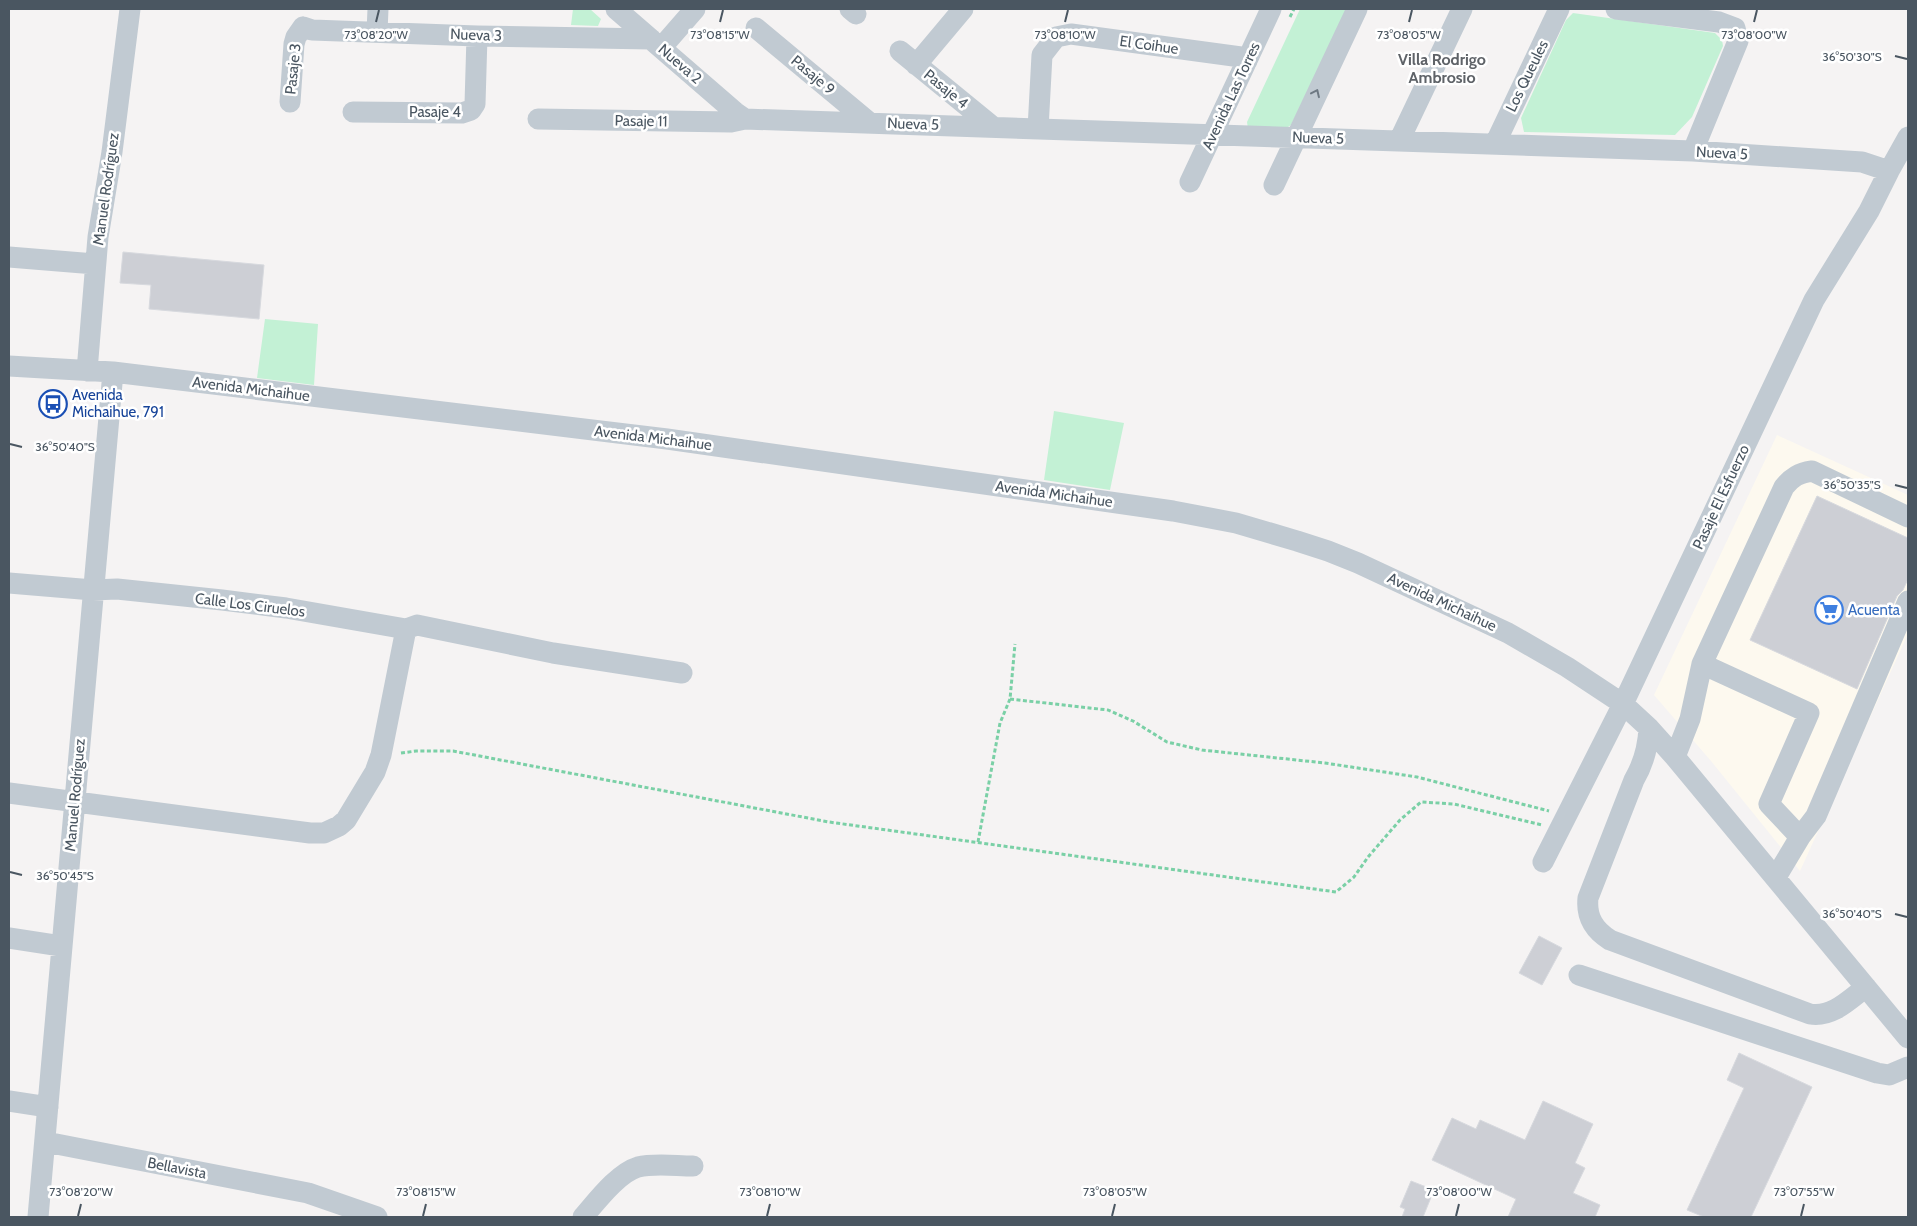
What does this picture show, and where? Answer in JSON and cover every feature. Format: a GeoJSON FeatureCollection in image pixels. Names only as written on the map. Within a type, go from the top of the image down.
{"type":"FeatureCollection","features":[{"type":"Feature","properties":{"kind":"street","name":"Manuel Rodríguez"},"geometry":{"type":"LineString","coordinates":[[86,370],[95,264],[130,9]]}},
{"type":"Feature","properties":{"kind":"street"},"geometry":{"type":"LineString","coordinates":[[378,9],[378,32]]}},
{"type":"Feature","properties":{"kind":"street","name":"Nueva 2"},"geometry":{"type":"LineString","coordinates":[[616,9],[745,119]]}},
{"type":"Feature","properties":{"kind":"street"},"geometry":{"type":"LineString","coordinates":[[656,44],[695,9]]}},
{"type":"Feature","properties":{"kind":"street","name":"Pasaje 4"},"geometry":{"type":"LineString","coordinates":[[963,9],[908,58],[992,127]]}},
{"type":"Feature","properties":{"kind":"street","name":"Avenida Las Torres"},"geometry":{"type":"LineString","coordinates":[[1190,182],[1271,9]]}},
{"type":"Feature","properties":{"kind":"street"},"geometry":{"type":"LineString","coordinates":[[1274,185],[1356,9]]}},
{"type":"Feature","properties":{"kind":"street"},"geometry":{"type":"LineString","coordinates":[[1399,141],[1462,9]]}},
{"type":"Feature","properties":{"kind":"street","name":"Los Queules"},"geometry":{"type":"LineString","coordinates":[[1495,144],[1559,9]]}},
{"type":"Feature","properties":{"kind":"street"},"geometry":{"type":"LineString","coordinates":[[1616,9],[1719,22],[1735,28],[1738,40],[1693,151]]}},
{"type":"Feature","properties":{"kind":"street","name":"Nueva 3"},"geometry":{"type":"LineString","coordinates":[[302,18],[312,30],[656,44]]}},
{"type":"Feature","properties":{"kind":"street","name":"Pasaje 3"},"geometry":{"type":"LineString","coordinates":[[290,102],[294,44],[302,18]]}},
{"type":"Feature","properties":{"kind":"street","name":"Pasaje 9"},"geometry":{"type":"LineString","coordinates":[[756,28],[870,123]]}},
{"type":"Feature","properties":{"kind":"street","name":"El Coihue"},"geometry":{"type":"LineString","coordinates":[[1038,128],[1042,55],[1056,37],[1071,34],[1241,57],[1247,61]]}},
{"type":"Feature","properties":{"kind":"street","name":"Pasaje 4"},"geometry":{"type":"LineString","coordinates":[[353,112],[462,113],[471,110],[475,104],[477,36]]}},
{"type":"Feature","properties":{"kind":"street","name":"Pasaje 11"},"geometry":{"type":"LineString","coordinates":[[538,118],[731,122],[745,119]]}},
{"type":"Feature","properties":{"kind":"street","name":"Nueva 5"},"geometry":{"type":"LineString","coordinates":[[745,119],[1693,151],[1862,162],[1889,171]]}},
{"type":"Feature","properties":{"kind":"street","name":"Pasaje El Esfuerzo"},"geometry":{"type":"LineString","coordinates":[[1543,862],[1622,704],[1814,300],[1869,211],[1889,171],[1906,146]]}},
{"type":"Feature","properties":{"kind":"street"},"geometry":{"type":"LineString","coordinates":[[9,258],[95,264]]}},
{"type":"Feature","properties":{"kind":"street","name":"Avenida Michaihue"},"geometry":{"type":"LineString","coordinates":[[9,366],[113,372],[667,439],[1173,511],[1267,532],[1328,551],[1477,618],[1538,649],[1622,704],[1649,728],[1676,757],[1908,1038]]}},
{"type":"Feature","properties":{"kind":"street","name":"Manuel Rodríguez"},"geometry":{"type":"LineString","coordinates":[[38,1217],[113,372]]}},
{"type":"Feature","properties":{"kind":"street"},"geometry":{"type":"LineString","coordinates":[[1676,757],[1690,719],[1702,664],[1784,487],[1791,478],[1803,472],[1812,471],[1908,517]]}},
{"type":"Feature","properties":{"kind":"street","name":"Calle Los Ciruelos"},"geometry":{"type":"LineString","coordinates":[[9,583],[93,590],[117,589],[222,600],[286,608],[406,629],[417,625],[553,653],[682,673]]}},
{"type":"Feature","properties":{"kind":"street"},"geometry":{"type":"LineString","coordinates":[[1776,877],[1800,837],[1816,816],[1908,601]]}},
{"type":"Feature","properties":{"kind":"street"},"geometry":{"type":"LineString","coordinates":[[9,793],[310,833],[324,833],[339,826],[346,820],[368,786],[381,755],[406,629]]}},
{"type":"Feature","properties":{"kind":"street"},"geometry":{"type":"LineString","coordinates":[[1702,664],[1809,713],[1769,804],[1800,837]]}},
{"type":"Feature","properties":{"kind":"street"},"geometry":{"type":"LineString","coordinates":[[1649,728],[1644,761],[1634,780],[1588,898],[1588,911],[1595,928],[1610,940],[1817,1016],[1830,1013],[1866,987]]}},
{"type":"Feature","properties":{"kind":"street"},"geometry":{"type":"LineString","coordinates":[[9,938],[61,946]]}},
{"type":"Feature","properties":{"kind":"street"},"geometry":{"type":"LineString","coordinates":[[1580,975],[1877,1074],[1889,1075],[1908,1067]]}},
{"type":"Feature","properties":{"kind":"street"},"geometry":{"type":"LineString","coordinates":[[9,1101],[48,1107]]}},
{"type":"Feature","properties":{"kind":"street","name":"Bellavista"},"geometry":{"type":"LineString","coordinates":[[46,1142],[308,1193],[377,1217]]}},
{"type":"Feature","properties":{"kind":"street"},"geometry":{"type":"LineString","coordinates":[[584,1217],[626,1172],[639,1167],[693,1166]]}},
{"type":"Feature","properties":{"kind":"path"},"geometry":{"type":"LineString","coordinates":[[978,842],[1000,723],[1010,699],[1015,644]]}},
{"type":"Feature","properties":{"kind":"path"},"geometry":{"type":"LineString","coordinates":[[1010,699],[1108,710],[1133,721],[1167,742],[1202,750],[1325,763],[1417,776],[1563,822]]}},
{"type":"Feature","properties":{"kind":"path"},"geometry":{"type":"LineString","coordinates":[[381,755],[416,751],[452,751],[829,822],[1336,892],[1354,876],[1400,820],[1421,802],[1454,804],[1563,822]]}},
{"type":"Feature","properties":{"kind":"shaded area"},"geometry":{"type":"Polygon","coordinates":[[[1777,435],[1908,495],[1908,634],[1800,871],[1711,761],[1654,695],[1777,435]]]}},
{"type":"Feature","properties":{"kind":"green space"},"geometry":{"type":"Polygon","coordinates":[[[573,9],[590,9],[601,19],[598,26],[571,25],[573,9]]]}},
{"type":"Feature","properties":{"kind":"green space"},"geometry":{"type":"Polygon","coordinates":[[[1300,9],[1347,9],[1291,125],[1285,129],[1248,129],[1247,122],[1300,9]]]}},
{"type":"Feature","properties":{"kind":"green space"},"geometry":{"type":"Polygon","coordinates":[[[1573,13],[1715,33],[1722,40],[1723,46],[1692,117],[1675,135],[1524,132],[1521,118],[1566,20],[1573,13]]]}},
{"type":"Feature","properties":{"kind":"green space"},"geometry":{"type":"Polygon","coordinates":[[[265,319],[318,324],[314,385],[257,378],[265,319]]]}},
{"type":"Feature","properties":{"kind":"green space"},"geometry":{"type":"Polygon","coordinates":[[[1054,411],[1124,423],[1110,490],[1044,480],[1054,411]]]}},
{"type":"Feature","properties":{"kind":"building"},"geometry":{"type":"Polygon","coordinates":[[[123,252],[264,265],[259,319],[149,309],[151,285],[120,283],[123,252]]]}},
{"type":"Feature","properties":{"kind":"building","name":"Acuenta"},"geometry":{"type":"Polygon","coordinates":[[[1817,496],[1908,538],[1908,579],[1903,590],[1897,596],[1857,689],[1750,640],[1817,496]]]}},
{"type":"Feature","properties":{"kind":"building"},"geometry":{"type":"Polygon","coordinates":[[[1539,936],[1562,948],[1542,985],[1519,973],[1539,936]]]}},
{"type":"Feature","properties":{"kind":"building"},"geometry":{"type":"Polygon","coordinates":[[[1739,1053],[1812,1087],[1751,1217],[1704,1217],[1687,1210],[1744,1088],[1727,1080],[1739,1053]]]}},
{"type":"Feature","properties":{"kind":"building"},"geometry":{"type":"Polygon","coordinates":[[[1543,1101],[1593,1124],[1575,1163],[1585,1168],[1573,1193],[1600,1205],[1595,1217],[1508,1217],[1516,1199],[1432,1160],[1452,1118],[1476,1129],[1480,1120],[1525,1140],[1543,1101]]]}},
{"type":"Feature","properties":{"kind":"building"},"geometry":{"type":"Polygon","coordinates":[[[1411,1181],[1434,1190],[1423,1217],[1402,1217],[1405,1209],[1400,1207],[1411,1181]]]}},
{"type":"Feature","properties":{"kind":"place","name":"Avenida Michaihue, 791"},"geometry":{"type":"Point","coordinates":[53,404]}},
{"type":"Feature","properties":{"kind":"place","name":"Acuenta"},"geometry":{"type":"Point","coordinates":[1829,610]}},
{"type":"Feature","properties":{"kind":"district","name":"Villa Rodrigo Ambrosio"},"geometry":{"type":"Point","coordinates":[1442,68]}}]}
